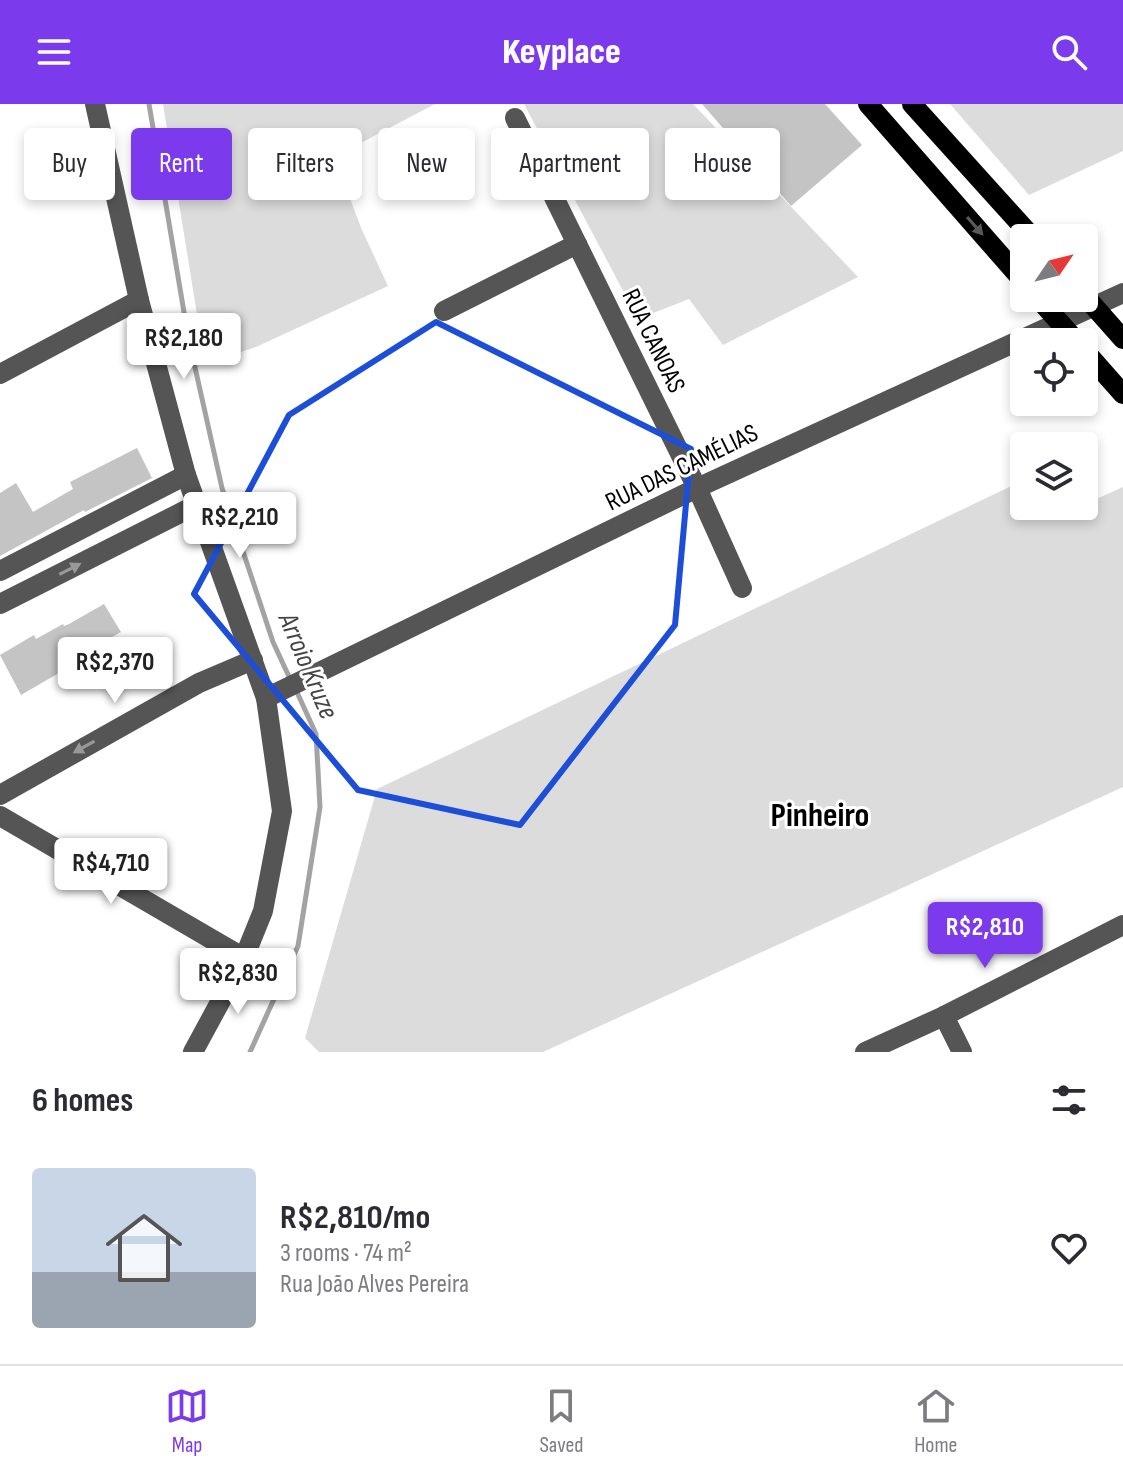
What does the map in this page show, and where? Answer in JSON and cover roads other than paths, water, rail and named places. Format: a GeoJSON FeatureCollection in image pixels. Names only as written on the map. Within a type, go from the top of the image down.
{"type":"FeatureCollection","features":[{"type":"Feature","properties":{"kind":"main road"},"geometry":{"type":"LineString","coordinates":[[868,104],[1010,266]]}},
{"type":"Feature","properties":{"kind":"main road"},"geometry":{"type":"LineString","coordinates":[[912,104],[1020,224]]}},
{"type":"Feature","properties":{"kind":"main road"},"geometry":{"type":"LineString","coordinates":[[1050,312],[1064,328]]}},
{"type":"Feature","properties":{"kind":"main road"},"geometry":{"type":"LineString","coordinates":[[1098,312],[1123,339]]}},
{"type":"Feature","properties":{"kind":"main road"},"geometry":{"type":"LineString","coordinates":[[1098,366],[1123,394]]}},
{"type":"Feature","properties":{"kind":"street"},"geometry":{"type":"LineString","coordinates":[[95,104],[139,300],[186,475],[266,698],[282,811],[263,911],[244,958],[193,1052]]}},
{"type":"Feature","properties":{"kind":"street","name":"RUA CANOAS"},"geometry":{"type":"LineString","coordinates":[[515,118],[697,488],[742,588]]}},
{"type":"Feature","properties":{"kind":"street"},"geometry":{"type":"LineString","coordinates":[[444,311],[577,244]]}},
{"type":"Feature","properties":{"kind":"street","name":"RUA DAS CAMÉLIAS"},"geometry":{"type":"LineString","coordinates":[[1098,300],[1123,293]]}},
{"type":"Feature","properties":{"kind":"street"},"geometry":{"type":"LineString","coordinates":[[0,374],[139,300]]}},
{"type":"Feature","properties":{"kind":"street","name":"RUA DAS CAMÉLIAS"},"geometry":{"type":"LineString","coordinates":[[266,698],[697,488],[1073,312]]}},
{"type":"Feature","properties":{"kind":"street"},"geometry":{"type":"LineString","coordinates":[[0,571],[186,475]]}},
{"type":"Feature","properties":{"kind":"street"},"geometry":{"type":"LineString","coordinates":[[0,604],[196,505]]}},
{"type":"Feature","properties":{"kind":"street"},"geometry":{"type":"LineString","coordinates":[[0,795],[199,683],[253,660]]}},
{"type":"Feature","properties":{"kind":"street"},"geometry":{"type":"LineString","coordinates":[[0,816],[244,958]]}},
{"type":"Feature","properties":{"kind":"street"},"geometry":{"type":"LineString","coordinates":[[865,1052],[944,1016],[1123,925]]}},
{"type":"Feature","properties":{"kind":"street"},"geometry":{"type":"LineString","coordinates":[[944,1016],[962,1052]]}},
{"type":"Feature","properties":{"kind":"waterway","name":"Arroio Kruze"},"geometry":{"type":"LineString","coordinates":[[149,104],[188,336],[222,488],[273,642],[291,681]]}},
{"type":"Feature","properties":{"kind":"waterway","name":"Arroio Kruze"},"geometry":{"type":"LineString","coordinates":[[250,1052],[298,946],[320,807],[316,734],[296,690]]}},
{"type":"Feature","properties":{"kind":"district","name":"Pinheiro"},"geometry":{"type":"Point","coordinates":[820,815]}}]}
